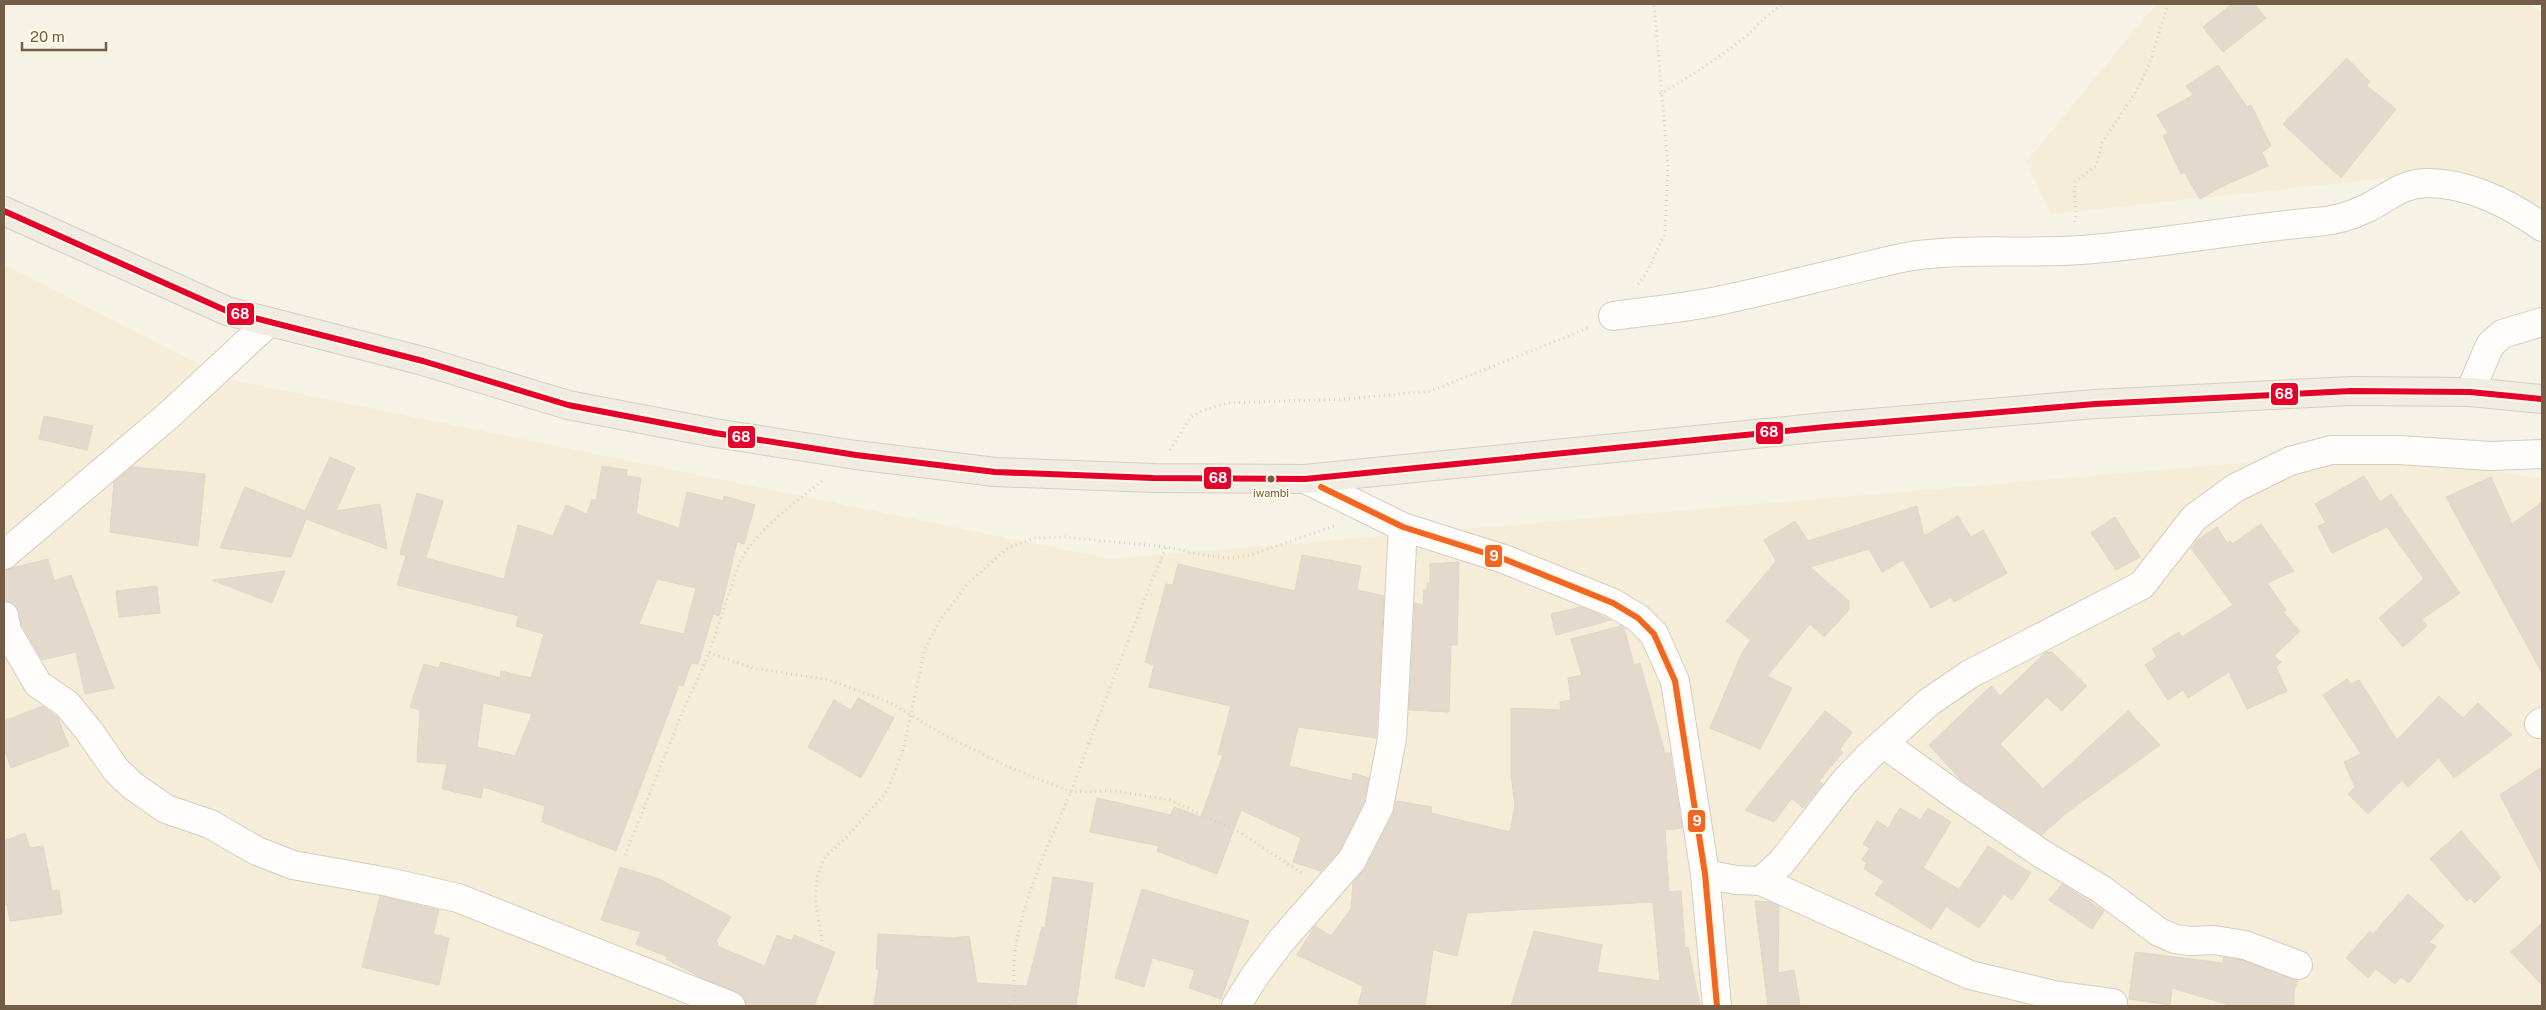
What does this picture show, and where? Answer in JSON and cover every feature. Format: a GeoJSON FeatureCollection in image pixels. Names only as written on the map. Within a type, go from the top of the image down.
{"type":"FeatureCollection","features":[{"type":"Feature","properties":{"kind":"highway"},"geometry":{"type":"LineString","coordinates":[[4,211],[227,311],[268,323],[424,361],[568,405],[715,433],[856,455],[995,472],[1153,478],[1305,479],[1825,428],[2095,404],[2351,391],[2470,392],[2542,399]]}},
{"type":"Feature","properties":{"kind":"street"},"geometry":{"type":"LineString","coordinates":[[1613,316],[1720,301],[1917,255],[1962,251],[2060,252],[2342,218],[2367,208],[2390,193],[2410,184],[2446,184],[2496,200],[2526,215],[2542,227]]}},
{"type":"Feature","properties":{"kind":"street"},"geometry":{"type":"LineString","coordinates":[[2470,392],[2490,345],[2502,334],[2542,322]]}},
{"type":"Feature","properties":{"kind":"street"},"geometry":{"type":"LineString","coordinates":[[4,555],[169,415],[268,323]]}},
{"type":"Feature","properties":{"kind":"street"},"geometry":{"type":"LineString","coordinates":[[1760,880],[1781,863],[1845,781],[1883,743],[1929,702],[1970,674],[2142,585],[2194,518],[2235,488],[2290,461],[2331,450],[2352,449],[2491,456],[2542,454]]}},
{"type":"Feature","properties":{"kind":"street"},"geometry":{"type":"LineString","coordinates":[[1305,479],[1403,527],[1504,560],[1613,603],[1638,618],[1654,634],[1675,680],[1705,874],[1717,1006]]}},
{"type":"Feature","properties":{"kind":"street"},"geometry":{"type":"LineString","coordinates":[[1236,1006],[1256,974],[1276,948],[1327,890],[1362,845],[1379,807],[1392,738],[1403,527]]}},
{"type":"Feature","properties":{"kind":"street"},"geometry":{"type":"LineString","coordinates":[[4,616],[7,631],[38,684],[67,704],[122,775],[133,786],[166,809],[210,824],[257,851],[293,865],[388,882],[458,898],[731,1006]]}},
{"type":"Feature","properties":{"kind":"street"},"geometry":{"type":"LineString","coordinates":[[1883,743],[1955,796],[2042,854],[2101,889],[2160,932],[2175,939],[2190,941],[2214,940],[2245,945],[2298,965]]}},
{"type":"Feature","properties":{"kind":"street"},"geometry":{"type":"LineString","coordinates":[[1705,874],[1736,880],[1760,880],[1970,976],[2054,995],[2113,1003]]}},
{"type":"Feature","properties":{"kind":"path"},"geometry":{"type":"LineString","coordinates":[[1153,478],[1190,418],[1203,410],[1228,403],[1347,400],[1432,391],[1540,349],[1613,316],[1646,274],[1665,233],[1668,166],[1660,94],[1654,4]]}},
{"type":"Feature","properties":{"kind":"path"},"geometry":{"type":"LineString","coordinates":[[1660,94],[1742,40],[1775,8],[1785,4]]}},
{"type":"Feature","properties":{"kind":"path"},"geometry":{"type":"LineString","coordinates":[[2060,252],[2076,216],[2077,205],[2073,194],[2076,180],[2096,166],[2102,143],[2137,90],[2149,65],[2168,4]]}},
{"type":"Feature","properties":{"kind":"path"},"geometry":{"type":"LineString","coordinates":[[625,855],[682,713],[709,653],[740,561],[748,548],[766,527],[856,455]]}},
{"type":"Feature","properties":{"kind":"path"},"geometry":{"type":"LineString","coordinates":[[822,941],[814,900],[817,877],[824,857],[844,839],[887,791],[903,751],[925,648],[940,620],[969,582],[1009,547],[1035,538],[1065,538],[1166,547],[1209,556],[1231,558],[1251,555],[1373,513]]}},
{"type":"Feature","properties":{"kind":"path"},"geometry":{"type":"LineString","coordinates":[[1016,1006],[1014,966],[1021,920],[1035,878],[1071,792],[1137,615],[1166,547]]}},
{"type":"Feature","properties":{"kind":"path"},"geometry":{"type":"LineString","coordinates":[[709,653],[753,668],[829,680],[889,702],[910,714],[927,727],[992,759],[1071,792],[1115,791],[1170,800],[1236,830],[1327,890]]}},
{"type":"Feature","properties":{"kind":"shaded area"},"geometry":{"type":"Polygon","coordinates":[[[2156,4],[2528,4],[2542,11],[2542,232],[2406,176],[2051,214],[2026,162],[2156,4]]]}},
{"type":"Feature","properties":{"kind":"shaded area"},"geometry":{"type":"Polygon","coordinates":[[[4,264],[227,379],[1110,559],[2362,453],[2542,478],[2542,1006],[4,1006],[4,264]]]}},
{"type":"Feature","properties":{"kind":"building"},"geometry":{"type":"Polygon","coordinates":[[[2232,4],[2254,4],[2266,18],[2223,52],[2203,27],[2232,4]]]}},
{"type":"Feature","properties":{"kind":"building"},"geometry":{"type":"Polygon","coordinates":[[[2347,58],[2370,82],[2366,85],[2396,109],[2341,178],[2283,124],[2347,58]]]}},
{"type":"Feature","properties":{"kind":"building"},"geometry":{"type":"Polygon","coordinates":[[[2218,65],[2247,107],[2251,105],[2271,146],[2262,152],[2268,166],[2221,187],[2200,199],[2184,172],[2181,174],[2163,136],[2168,133],[2157,115],[2193,95],[2186,86],[2218,65]]]}},
{"type":"Feature","properties":{"kind":"building"},"geometry":{"type":"Polygon","coordinates":[[[44,416],[93,426],[87,450],[39,439],[44,416]]]}},
{"type":"Feature","properties":{"kind":"building"},"geometry":{"type":"Polygon","coordinates":[[[330,457],[355,468],[336,511],[380,504],[387,549],[306,519],[291,557],[220,548],[245,487],[305,511],[330,457]]]}},
{"type":"Feature","properties":{"kind":"building"},"geometry":{"type":"Polygon","coordinates":[[[602,466],[627,470],[626,476],[641,478],[636,514],[679,528],[687,492],[723,501],[724,496],[755,505],[744,544],[737,542],[719,616],[713,614],[698,664],[691,663],[683,686],[679,685],[616,851],[542,822],[545,806],[483,787],[481,798],[442,789],[447,764],[417,762],[420,710],[410,707],[424,664],[439,668],[441,662],[500,678],[501,671],[531,678],[544,634],[516,626],[519,616],[397,585],[406,556],[400,554],[417,493],[443,501],[426,558],[504,579],[518,525],[553,536],[566,505],[587,514],[592,499],[596,501],[602,466]],[[657,579],[639,624],[684,634],[696,588],[657,579]],[[483,703],[477,747],[515,756],[532,714],[483,703]]]}},
{"type":"Feature","properties":{"kind":"building"},"geometry":{"type":"Polygon","coordinates":[[[132,467],[205,474],[198,546],[110,532],[114,482],[132,467]]]}},
{"type":"Feature","properties":{"kind":"building"},"geometry":{"type":"Polygon","coordinates":[[[2364,476],[2380,502],[2391,494],[2460,593],[2422,619],[2427,626],[2403,647],[2379,618],[2424,579],[2387,527],[2332,553],[2318,526],[2326,523],[2315,504],[2364,476]]]}},
{"type":"Feature","properties":{"kind":"building"},"geometry":{"type":"Polygon","coordinates":[[[2491,477],[2512,524],[2542,502],[2542,673],[2446,497],[2491,477]]]}},
{"type":"Feature","properties":{"kind":"building"},"geometry":{"type":"Polygon","coordinates":[[[1917,506],[1924,536],[1958,516],[1971,537],[1983,530],[2007,573],[1954,602],[1951,597],[1931,608],[1903,560],[1882,572],[1869,549],[1810,567],[1849,601],[1849,610],[1824,637],[1810,624],[1767,676],[1792,688],[1760,749],[1710,728],[1742,653],[1751,640],[1726,621],[1776,561],[1764,540],[1795,521],[1808,541],[1917,506]]]}},
{"type":"Feature","properties":{"kind":"building"},"geometry":{"type":"Polygon","coordinates":[[[2115,517],[2140,557],[2116,570],[2091,533],[2115,517]]]}},
{"type":"Feature","properties":{"kind":"building"},"geometry":{"type":"Polygon","coordinates":[[[2261,524],[2294,571],[2267,583],[2286,610],[2283,612],[2300,631],[2274,656],[2281,662],[2276,667],[2287,691],[2247,709],[2229,672],[2188,698],[2183,690],[2168,700],[2145,665],[2157,657],[2152,649],[2179,632],[2182,637],[2233,605],[2191,548],[2197,540],[2217,527],[2227,543],[2230,541],[2232,544],[2261,524]]]}},
{"type":"Feature","properties":{"kind":"building"},"geometry":{"type":"Polygon","coordinates":[[[1302,555],[1361,566],[1357,590],[1384,596],[1376,738],[1298,727],[1289,766],[1352,781],[1353,773],[1369,778],[1364,802],[1339,851],[1321,871],[1293,862],[1301,838],[1241,810],[1217,874],[1157,851],[1159,846],[1090,832],[1097,798],[1171,815],[1174,807],[1201,817],[1223,755],[1218,754],[1231,706],[1149,687],[1154,665],[1145,662],[1166,584],[1173,585],[1178,564],[1295,591],[1302,555]]]}},
{"type":"Feature","properties":{"kind":"building"},"geometry":{"type":"Polygon","coordinates":[[[48,559],[54,581],[71,575],[114,688],[85,694],[76,652],[42,660],[22,625],[16,606],[4,601],[4,570],[48,559]]]}},
{"type":"Feature","properties":{"kind":"building"},"geometry":{"type":"Polygon","coordinates":[[[1459,562],[1457,645],[1451,645],[1449,712],[1409,710],[1415,603],[1423,605],[1424,590],[1427,590],[1427,583],[1430,583],[1430,564],[1459,562]]]}},
{"type":"Feature","properties":{"kind":"building"},"geometry":{"type":"Polygon","coordinates":[[[285,571],[272,603],[212,580],[285,571]]]}},
{"type":"Feature","properties":{"kind":"building"},"geometry":{"type":"Polygon","coordinates":[[[157,586],[160,613],[119,617],[116,591],[157,586]]]}},
{"type":"Feature","properties":{"kind":"building"},"geometry":{"type":"Polygon","coordinates":[[[1581,607],[1611,620],[1556,635],[1551,614],[1581,607]]]}},
{"type":"Feature","properties":{"kind":"building"},"geometry":{"type":"Polygon","coordinates":[[[1621,626],[1624,628],[1634,665],[1640,663],[1665,753],[1670,753],[1682,828],[1665,830],[1669,892],[1681,891],[1685,948],[1688,947],[1700,1006],[1511,1006],[1534,931],[1602,945],[1597,972],[1660,981],[1653,902],[1467,913],[1457,956],[1433,950],[1425,1006],[1358,1006],[1363,986],[1297,955],[1315,926],[1331,936],[1351,909],[1353,883],[1366,867],[1393,814],[1396,801],[1432,807],[1431,813],[1510,832],[1515,805],[1511,775],[1511,708],[1561,710],[1560,702],[1571,700],[1568,678],[1582,675],[1571,639],[1621,626]]]}},
{"type":"Feature","properties":{"kind":"building"},"geometry":{"type":"Polygon","coordinates":[[[2046,652],[2052,652],[2087,686],[2062,711],[2047,697],[2000,744],[2043,789],[2128,711],[2160,745],[2065,814],[2042,835],[1962,781],[1929,745],[1991,686],[2000,696],[2046,652]]]}},
{"type":"Feature","properties":{"kind":"building"},"geometry":{"type":"Polygon","coordinates":[[[2347,679],[2351,684],[2359,680],[2397,740],[2439,696],[2463,718],[2478,703],[2512,735],[2454,778],[2439,758],[2408,787],[2402,780],[2368,814],[2348,794],[2355,787],[2344,762],[2361,754],[2323,695],[2347,679]]]}},
{"type":"Feature","properties":{"kind":"building"},"geometry":{"type":"Polygon","coordinates":[[[858,698],[894,718],[861,778],[808,747],[834,700],[851,710],[858,698]]]}},
{"type":"Feature","properties":{"kind":"building"},"geometry":{"type":"Polygon","coordinates":[[[43,706],[58,718],[69,746],[11,768],[4,748],[4,721],[43,706]]]}},
{"type":"Feature","properties":{"kind":"building"},"geometry":{"type":"Polygon","coordinates":[[[1825,711],[1852,732],[1840,749],[1843,752],[1819,781],[1823,784],[1803,808],[1792,798],[1774,822],[1745,810],[1825,711]]]}},
{"type":"Feature","properties":{"kind":"building"},"geometry":{"type":"Polygon","coordinates":[[[2542,767],[2542,874],[2500,795],[2542,767]]]}},
{"type":"Feature","properties":{"kind":"building"},"geometry":{"type":"Polygon","coordinates":[[[1900,808],[1920,820],[1928,808],[1951,822],[1923,868],[1958,889],[1931,929],[1875,894],[1884,881],[1864,869],[1867,863],[1862,860],[1870,848],[1863,844],[1877,821],[1888,828],[1900,808]]]}},
{"type":"Feature","properties":{"kind":"building"},"geometry":{"type":"Polygon","coordinates":[[[2461,831],[2501,877],[2475,903],[2470,898],[2467,901],[2430,859],[2461,831]]]}},
{"type":"Feature","properties":{"kind":"building"},"geometry":{"type":"Polygon","coordinates":[[[25,833],[30,848],[43,846],[52,891],[59,890],[62,914],[10,921],[7,904],[4,905],[4,841],[25,833]]]}},
{"type":"Feature","properties":{"kind":"building"},"geometry":{"type":"Polygon","coordinates":[[[1988,846],[2031,873],[2012,900],[2004,894],[1979,928],[1947,907],[1988,846]]]}},
{"type":"Feature","properties":{"kind":"building"},"geometry":{"type":"Polygon","coordinates":[[[620,867],[659,879],[731,917],[716,941],[718,943],[717,946],[765,966],[777,935],[792,941],[794,935],[835,952],[814,1006],[746,1006],[744,997],[737,992],[698,976],[666,959],[668,957],[636,944],[641,932],[601,920],[620,867]]]}},
{"type":"Feature","properties":{"kind":"building"},"geometry":{"type":"Polygon","coordinates":[[[1053,877],[1093,883],[1076,1006],[874,1006],[879,969],[876,969],[878,934],[954,938],[969,936],[977,983],[1027,986],[1042,927],[1045,928],[1053,877]]]}},
{"type":"Feature","properties":{"kind":"building"},"geometry":{"type":"Polygon","coordinates":[[[2062,884],[2104,911],[2092,929],[2049,900],[2062,884]]]}},
{"type":"Feature","properties":{"kind":"building"},"geometry":{"type":"Polygon","coordinates":[[[1142,889],[1249,921],[1221,999],[1189,988],[1195,970],[1152,958],[1144,987],[1115,978],[1142,889]]]}},
{"type":"Feature","properties":{"kind":"building"},"geometry":{"type":"Polygon","coordinates":[[[2408,894],[2444,926],[2429,942],[2436,947],[2409,983],[2401,977],[2395,984],[2376,969],[2368,978],[2346,958],[2370,931],[2373,934],[2408,894]]]}},
{"type":"Feature","properties":{"kind":"building"},"geometry":{"type":"Polygon","coordinates":[[[380,896],[439,910],[433,934],[449,938],[439,985],[362,967],[380,896]]]}},
{"type":"Feature","properties":{"kind":"building"},"geometry":{"type":"Polygon","coordinates":[[[1755,901],[1769,902],[1779,906],[1778,973],[1794,970],[1800,1006],[1768,1006],[1755,901]]]}},
{"type":"Feature","properties":{"kind":"building"},"geometry":{"type":"Polygon","coordinates":[[[2542,923],[2542,985],[2511,952],[2542,923]]]}},
{"type":"Feature","properties":{"kind":"building"},"geometry":{"type":"Polygon","coordinates":[[[2135,952],[2223,963],[2224,957],[2241,960],[2298,980],[2294,990],[2294,1005],[2233,1006],[2172,988],[2170,1005],[2129,999],[2135,952]]]}},
{"type":"Feature","properties":{"kind":"transit line","name":"68"},"geometry":{"type":"LineString","coordinates":[[4,211],[227,311],[423,361],[568,405],[715,433],[856,455],[995,472],[1153,478],[1305,479],[1825,427],[2095,404],[2351,391],[2470,392],[2542,399]]}},
{"type":"Feature","properties":{"kind":"transit line","name":"9"},"geometry":{"type":"LineString","coordinates":[[1321,487],[1403,527],[1504,559],[1613,603],[1638,618],[1654,634],[1675,681],[1705,874],[1717,1006]]}},
{"type":"Feature","properties":{"kind":"place","name":"iwambi"},"geometry":{"type":"Point","coordinates":[1271,479]}}]}
